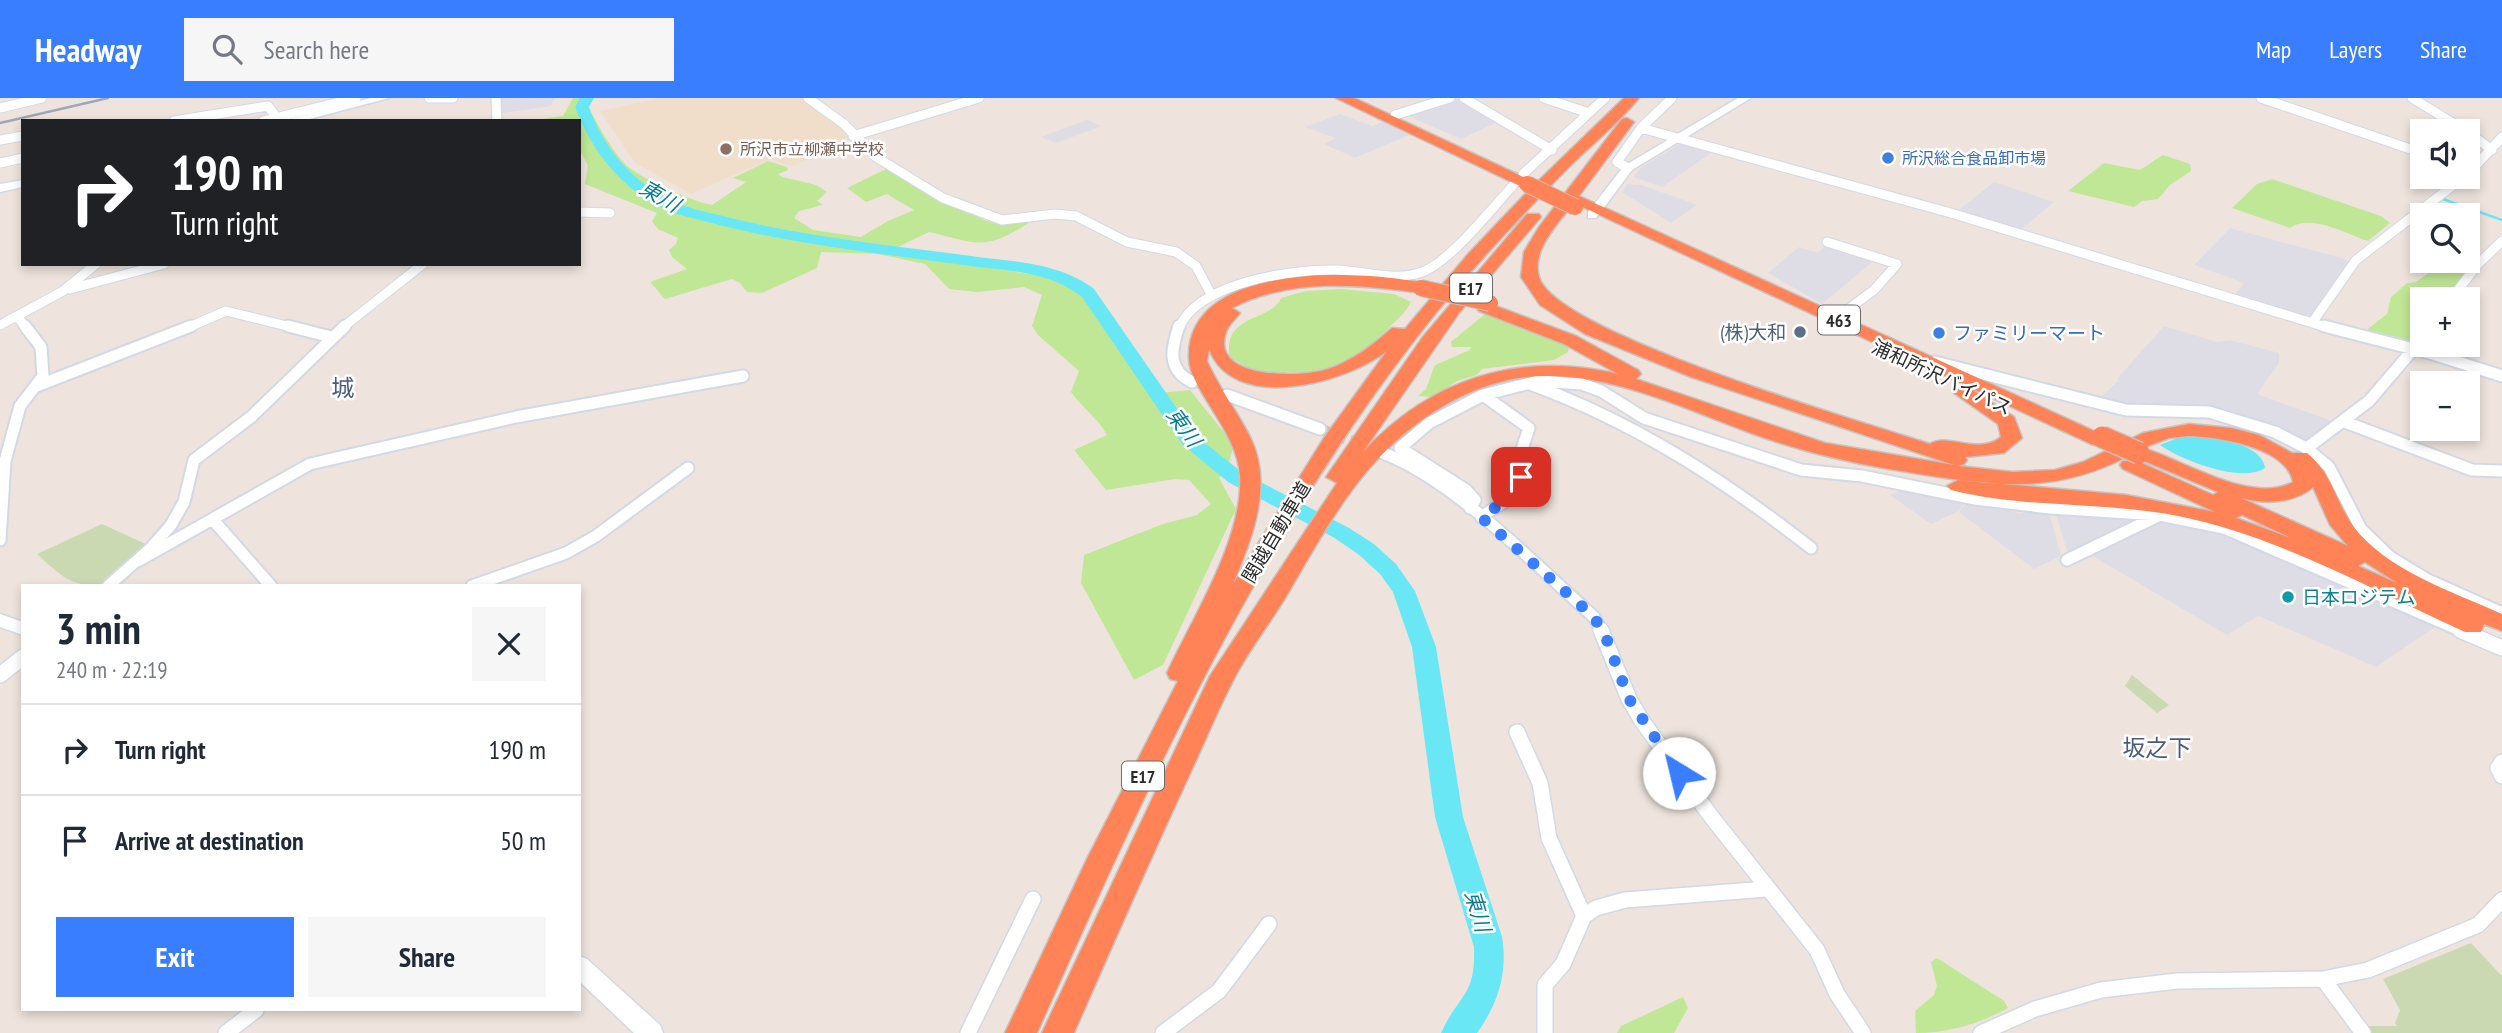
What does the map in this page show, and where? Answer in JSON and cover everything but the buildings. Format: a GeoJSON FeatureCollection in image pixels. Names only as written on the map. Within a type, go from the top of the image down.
{"type":"FeatureCollection","features":[{"type":"Feature","properties":{"kind":"highway","name":"浦和所沢バイパス"},"geometry":{"type":"LineString","coordinates":[[1343,98],[1525,179]]}},
{"type":"Feature","properties":{"kind":"highway","name":"浦和所沢バイパス"},"geometry":{"type":"LineString","coordinates":[[1357,98],[1891,353],[2096,440],[2502,638]]}},
{"type":"Feature","properties":{"kind":"highway","name":"関越自動車道"},"geometry":{"type":"LineString","coordinates":[[1058,1033],[1223,676],[1295,533],[1300,491],[1390,360],[1498,232],[1632,98]]}},
{"type":"Feature","properties":{"kind":"highway","name":"関越自動車道"},"geometry":{"type":"LineString","coordinates":[[1325,504],[1411,366],[1490,264],[1634,125],[1651,98]]}},
{"type":"Feature","properties":{"kind":"highway"},"geometry":{"type":"LineString","coordinates":[[1634,125],[1536,242],[1529,262],[1530,277],[1546,301],[1577,323],[1698,373]]}},
{"type":"Feature","properties":{"kind":"highway","name":"浦和所沢バイパス"},"geometry":{"type":"LineString","coordinates":[[1586,208],[2000,395]]}},
{"type":"Feature","properties":{"kind":"highway"},"geometry":{"type":"LineString","coordinates":[[1420,290],[1340,285],[1276,292],[1254,300],[1226,318],[1215,336],[1217,350],[1232,368],[1263,379],[1312,379],[1349,368],[1388,341],[1498,232]]}},
{"type":"Feature","properties":{"kind":"highway"},"geometry":{"type":"LineString","coordinates":[[1136,791],[1180,672],[1248,514],[1250,468],[1239,437],[1198,361],[1198,339],[1208,321],[1224,306],[1246,295],[1300,281],[1348,280],[1420,290],[1488,305],[1959,461],[2026,470],[2068,464],[2141,430],[2163,424],[2200,424],[2242,431],[2277,444],[2307,461],[2320,476],[2342,527],[2374,556],[2422,585],[2502,625]]}},
{"type":"Feature","properties":{"kind":"highway"},"geometry":{"type":"LineString","coordinates":[[1488,305],[1570,340],[1690,404]]}},
{"type":"Feature","properties":{"kind":"highway"},"geometry":{"type":"LineString","coordinates":[[1867,430],[1971,451],[1994,449],[2012,438],[2011,427],[1998,413],[1891,353]]}},
{"type":"Feature","properties":{"kind":"highway"},"geometry":{"type":"LineString","coordinates":[[1295,533],[1408,421],[1450,394],[1494,377],[1534,370],[1587,371],[1627,381],[1798,442],[1899,473],[1978,490],[2150,505],[2215,519],[2259,534],[2502,638]]}},
{"type":"Feature","properties":{"kind":"highway"},"geometry":{"type":"LineString","coordinates":[[2000,395],[2096,440]]}},
{"type":"Feature","properties":{"kind":"highway"},"geometry":{"type":"LineString","coordinates":[[1798,442],[1928,468],[2042,478],[2081,470],[2163,433],[2201,430],[2240,437],[2278,453],[2302,472],[2304,485],[2284,495],[2248,493],[2132,457]]}},
{"type":"Feature","properties":{"kind":"highway","name":"浦和所沢バイパス"},"geometry":{"type":"LineString","coordinates":[[2132,457],[2502,625]]}},
{"type":"Feature","properties":{"kind":"highway","name":"関越自動車道"},"geometry":{"type":"LineString","coordinates":[[1021,1033],[1192,675],[1295,533]]}},
{"type":"Feature","properties":{"kind":"street"},"geometry":{"type":"LineString","coordinates":[[0,108],[42,98]]}},
{"type":"Feature","properties":{"kind":"street"},"geometry":{"type":"LineString","coordinates":[[282,119],[356,98]]}},
{"type":"Feature","properties":{"kind":"street"},"geometry":{"type":"LineString","coordinates":[[282,119],[384,98]]}},
{"type":"Feature","properties":{"kind":"street"},"geometry":{"type":"LineString","coordinates":[[429,98],[453,98]]}},
{"type":"Feature","properties":{"kind":"street"},"geometry":{"type":"LineString","coordinates":[[496,98],[497,119]]}},
{"type":"Feature","properties":{"kind":"street"},"geometry":{"type":"LineString","coordinates":[[808,98],[844,124],[852,136],[895,169],[943,198],[985,216],[1009,220],[1066,215],[1086,220],[1127,242],[1183,255],[1196,265],[1212,296]]}},
{"type":"Feature","properties":{"kind":"street"},"geometry":{"type":"LineString","coordinates":[[852,136],[979,98]]}},
{"type":"Feature","properties":{"kind":"street"},"geometry":{"type":"LineString","coordinates":[[1395,116],[1450,98]]}},
{"type":"Feature","properties":{"kind":"street"},"geometry":{"type":"LineString","coordinates":[[1464,98],[1552,150]]}},
{"type":"Feature","properties":{"kind":"street"},"geometry":{"type":"LineString","coordinates":[[1544,98],[1589,113]]}},
{"type":"Feature","properties":{"kind":"street"},"geometry":{"type":"LineString","coordinates":[[1192,382],[1183,378],[1175,369],[1172,359],[1174,338],[1185,317],[1212,296],[1252,280],[1297,272],[1336,270],[1405,275],[1422,272],[1439,261],[1605,98]]}},
{"type":"Feature","properties":{"kind":"street"},"geometry":{"type":"LineString","coordinates":[[1628,168],[1617,162],[1634,125],[1672,98]]}},
{"type":"Feature","properties":{"kind":"street"},"geometry":{"type":"LineString","coordinates":[[1586,208],[1628,168],[1746,98]]}},
{"type":"Feature","properties":{"kind":"street"},"geometry":{"type":"LineString","coordinates":[[2261,98],[2410,149]]}},
{"type":"Feature","properties":{"kind":"street"},"geometry":{"type":"LineString","coordinates":[[2412,98],[2446,119]]}},
{"type":"Feature","properties":{"kind":"street"},"geometry":{"type":"LineString","coordinates":[[192,119],[268,106],[282,119]]}},
{"type":"Feature","properties":{"kind":"street"},"geometry":{"type":"LineString","coordinates":[[1634,125],[1951,213],[2312,323],[2410,349]]}},
{"type":"Feature","properties":{"kind":"street"},"geometry":{"type":"LineString","coordinates":[[0,139],[21,136]]}},
{"type":"Feature","properties":{"kind":"street"},"geometry":{"type":"LineString","coordinates":[[2480,159],[2502,137]]}},
{"type":"Feature","properties":{"kind":"street"},"geometry":{"type":"LineString","coordinates":[[2480,141],[2492,150]]}},
{"type":"Feature","properties":{"kind":"street"},"geometry":{"type":"LineString","coordinates":[[0,163],[21,158]]}},
{"type":"Feature","properties":{"kind":"street"},"geometry":{"type":"LineString","coordinates":[[0,188],[21,183]]}},
{"type":"Feature","properties":{"kind":"street"},"geometry":{"type":"LineString","coordinates":[[2312,323],[2356,260],[2448,189]]}},
{"type":"Feature","properties":{"kind":"street"},"geometry":{"type":"LineString","coordinates":[[581,212],[610,213]]}},
{"type":"Feature","properties":{"kind":"street"},"geometry":{"type":"LineString","coordinates":[[2460,287],[2478,264],[2502,241]]}},
{"type":"Feature","properties":{"kind":"street"},"geometry":{"type":"LineString","coordinates":[[1827,242],[1897,264],[1874,290],[1835,319]]}},
{"type":"Feature","properties":{"kind":"street"},"geometry":{"type":"LineString","coordinates":[[0,325],[63,291],[94,266]]}},
{"type":"Feature","properties":{"kind":"street"},"geometry":{"type":"LineString","coordinates":[[63,291],[157,266]]}},
{"type":"Feature","properties":{"kind":"street"},"geometry":{"type":"LineString","coordinates":[[110,584],[138,561],[164,533],[184,502],[189,468],[194,460],[251,417],[331,337],[420,266]]}},
{"type":"Feature","properties":{"kind":"street"},"geometry":{"type":"LineString","coordinates":[[37,386],[149,345],[226,311],[331,337]]}},
{"type":"Feature","properties":{"kind":"street"},"geometry":{"type":"LineString","coordinates":[[0,540],[5,461],[20,406],[43,376],[41,347],[17,316]]}},
{"type":"Feature","properties":{"kind":"street"},"geometry":{"type":"LineString","coordinates":[[2307,448],[2345,422],[2410,354]]}},
{"type":"Feature","properties":{"kind":"street"},"geometry":{"type":"LineString","coordinates":[[2438,357],[2502,376]]}},
{"type":"Feature","properties":{"kind":"street"},"geometry":{"type":"LineString","coordinates":[[1924,360],[2130,411],[2184,409],[2234,418],[2270,430],[2307,448],[2328,464],[2337,475],[2355,520],[2384,552],[2423,576],[2502,612]]}},
{"type":"Feature","properties":{"kind":"street"},"geometry":{"type":"LineString","coordinates":[[138,561],[214,521],[310,464],[516,417],[743,376]]}},
{"type":"Feature","properties":{"kind":"street"},"geometry":{"type":"LineString","coordinates":[[1470,508],[1475,500],[1466,490],[1400,448],[1440,416],[1483,395],[1526,383],[1550,380],[1582,384],[1601,391],[1620,407],[1644,418],[1801,470],[1862,476],[1915,489],[2024,505],[2160,515],[2224,528],[2261,541],[2502,648]]}},
{"type":"Feature","properties":{"kind":"street"},"geometry":{"type":"LineString","coordinates":[[1526,383],[1637,428],[1755,503],[1811,548]]}},
{"type":"Feature","properties":{"kind":"street"},"geometry":{"type":"LineString","coordinates":[[1227,395],[1320,429]]}},
{"type":"Feature","properties":{"kind":"street"},"geometry":{"type":"LineString","coordinates":[[1481,517],[1516,494],[1520,488],[1518,461],[1529,428],[1483,395]]}},
{"type":"Feature","properties":{"kind":"street"},"geometry":{"type":"LineString","coordinates":[[2345,422],[2472,470],[2502,471]]}},
{"type":"Feature","properties":{"kind":"street"},"geometry":{"type":"LineString","coordinates":[[1383,453],[1426,474],[1470,508],[1594,617],[1607,640],[1629,699],[1643,722],[1767,889],[1817,950],[1837,995],[1863,1033]]}},
{"type":"Feature","properties":{"kind":"street"},"geometry":{"type":"LineString","coordinates":[[478,584],[566,553],[596,536],[688,468]]}},
{"type":"Feature","properties":{"kind":"street"},"geometry":{"type":"LineString","coordinates":[[2067,560],[2160,515]]}},
{"type":"Feature","properties":{"kind":"street"},"geometry":{"type":"LineString","coordinates":[[214,521],[269,584]]}},
{"type":"Feature","properties":{"kind":"street"},"geometry":{"type":"LineString","coordinates":[[0,620],[21,628]]}},
{"type":"Feature","properties":{"kind":"street"},"geometry":{"type":"LineString","coordinates":[[0,675],[21,659]]}},
{"type":"Feature","properties":{"kind":"street"},"geometry":{"type":"LineString","coordinates":[[1517,732],[1532,758],[1549,824],[1549,838],[1584,916]]}},
{"type":"Feature","properties":{"kind":"street"},"geometry":{"type":"LineString","coordinates":[[2502,762],[2498,768],[2502,776]]}},
{"type":"Feature","properties":{"kind":"street"},"geometry":{"type":"LineString","coordinates":[[1545,1033],[1545,985],[1563,964],[1584,916],[1595,908],[1625,900],[1767,889]]}},
{"type":"Feature","properties":{"kind":"street"},"geometry":{"type":"LineString","coordinates":[[968,1033],[1033,899]]}},
{"type":"Feature","properties":{"kind":"street"},"geometry":{"type":"LineString","coordinates":[[1981,1033],[2035,1009],[2114,988],[2195,980],[2323,979],[2368,970],[2468,930],[2488,919],[2502,900]]}},
{"type":"Feature","properties":{"kind":"street"},"geometry":{"type":"LineString","coordinates":[[1163,1033],[1219,991],[1269,924]]}},
{"type":"Feature","properties":{"kind":"street"},"geometry":{"type":"LineString","coordinates":[[581,968],[651,1033]]}},
{"type":"Feature","properties":{"kind":"street"},"geometry":{"type":"LineString","coordinates":[[2323,979],[2363,1033]]}},
{"type":"Feature","properties":{"kind":"street"},"geometry":{"type":"LineString","coordinates":[[226,1033],[255,1011]]}},
{"type":"Feature","properties":{"kind":"shaded area"},"geometry":{"type":"Polygon","coordinates":[[[499,98],[555,98],[551,106],[499,114],[499,98]]]}},
{"type":"Feature","properties":{"kind":"shaded area","name":"所沢市立柳瀬中学校"},"geometry":{"type":"Polygon","coordinates":[[[660,98],[802,98],[841,128],[849,138],[793,166],[770,159],[691,194],[635,163],[600,111],[660,98]]]}},
{"type":"Feature","properties":{"kind":"shaded area"},"geometry":{"type":"Polygon","coordinates":[[[1461,98],[1499,121],[1461,139],[1406,115],[1461,98]]]}},
{"type":"Feature","properties":{"kind":"shaded area"},"geometry":{"type":"Polygon","coordinates":[[[1340,114],[1373,126],[1382,122],[1409,135],[1355,158],[1324,144],[1336,138],[1305,127],[1340,114]]]}},
{"type":"Feature","properties":{"kind":"shaded area"},"geometry":{"type":"Polygon","coordinates":[[[1087,120],[1102,126],[1056,143],[1041,137],[1087,120]]]}},
{"type":"Feature","properties":{"kind":"shaded area"},"geometry":{"type":"Polygon","coordinates":[[[1682,143],[1714,151],[1662,187],[1633,177],[1643,166],[1682,143]]]}},
{"type":"Feature","properties":{"kind":"shaded area"},"geometry":{"type":"Polygon","coordinates":[[[1994,182],[2054,202],[2017,233],[1955,213],[1994,182]]]}},
{"type":"Feature","properties":{"kind":"shaded area"},"geometry":{"type":"Polygon","coordinates":[[[1627,184],[1642,185],[1697,205],[1671,223],[1622,192],[1627,184]]]}},
{"type":"Feature","properties":{"kind":"shaded area"},"geometry":{"type":"Polygon","coordinates":[[[2230,228],[2350,262],[2307,320],[2233,297],[2244,283],[2194,265],[2230,228]]]}},
{"type":"Feature","properties":{"kind":"shaded area"},"geometry":{"type":"Polygon","coordinates":[[[1826,245],[1875,260],[1822,304],[1768,273],[1799,247],[1818,253],[1826,245]]]}},
{"type":"Feature","properties":{"kind":"shaded area"},"geometry":{"type":"Polygon","coordinates":[[[2164,326],[2217,342],[2230,340],[2279,353],[2279,363],[2257,394],[2335,422],[2305,444],[2205,409],[2171,404],[2137,409],[2096,402],[2119,380],[2117,379],[2164,326]]]}},
{"type":"Feature","properties":{"kind":"shaded area"},"geometry":{"type":"Polygon","coordinates":[[[1902,490],[1964,504],[1959,511],[1931,524],[1890,495],[1902,490]]]}},
{"type":"Feature","properties":{"kind":"shaded area"},"geometry":{"type":"Polygon","coordinates":[[[1966,503],[2019,513],[2049,512],[2061,556],[2034,569],[1959,512],[1966,503]]]}},
{"type":"Feature","properties":{"kind":"shaded area"},"geometry":{"type":"Polygon","coordinates":[[[2056,514],[2128,516],[2138,522],[2068,554],[2056,514]]]}},
{"type":"Feature","properties":{"kind":"shaded area"},"geometry":{"type":"Polygon","coordinates":[[[2160,519],[2223,531],[2438,625],[2376,667],[2258,616],[2227,635],[2089,554],[2160,519]]]}},
{"type":"Feature","properties":{"kind":"green space"},"geometry":{"type":"Polygon","coordinates":[[[573,98],[590,98],[586,102],[598,126],[624,163],[665,188],[703,203],[712,205],[746,182],[733,178],[768,161],[787,167],[788,170],[778,174],[816,185],[827,192],[817,201],[823,205],[799,211],[794,218],[813,230],[861,237],[914,210],[887,194],[866,202],[847,188],[886,169],[984,220],[998,224],[1030,222],[991,241],[971,242],[929,232],[898,247],[933,259],[1067,280],[1082,292],[1150,394],[1190,390],[1234,445],[1229,463],[1219,478],[1236,509],[1163,665],[1134,680],[1081,583],[1084,555],[1163,524],[1197,515],[1211,504],[1189,480],[1175,479],[1106,490],[1074,450],[1107,435],[1071,392],[1079,371],[1038,335],[1032,326],[1042,295],[1024,287],[977,292],[949,289],[925,264],[878,254],[821,252],[817,268],[762,293],[747,292],[740,283],[732,279],[665,299],[650,282],[687,269],[672,257],[669,250],[678,238],[658,229],[652,221],[657,213],[585,184],[588,166],[581,152],[581,119],[541,119],[563,116],[573,98]]]}},
{"type":"Feature","properties":{"kind":"green space"},"geometry":{"type":"Polygon","coordinates":[[[2163,155],[2190,164],[2191,171],[2170,185],[2158,199],[2142,201],[2134,207],[2068,191],[2104,163],[2140,170],[2163,155]]]}},
{"type":"Feature","properties":{"kind":"green space"},"geometry":{"type":"Polygon","coordinates":[[[2272,179],[2381,216],[2390,223],[2368,241],[2318,224],[2298,224],[2290,228],[2232,208],[2257,184],[2272,179]]]}},
{"type":"Feature","properties":{"kind":"green space"},"geometry":{"type":"Polygon","coordinates":[[[2429,273],[2470,273],[2462,287],[2410,287],[2410,344],[2406,346],[2368,334],[2368,329],[2387,314],[2391,297],[2407,283],[2416,282],[2429,273]]]}},
{"type":"Feature","properties":{"kind":"green space"},"geometry":{"type":"Polygon","coordinates":[[[1341,289],[1394,294],[1411,302],[1400,317],[1366,350],[1329,368],[1287,372],[1281,376],[1256,373],[1230,357],[1229,343],[1233,333],[1249,320],[1268,311],[1281,298],[1306,291],[1341,289]]]}},
{"type":"Feature","properties":{"kind":"green space"},"geometry":{"type":"Polygon","coordinates":[[[1485,314],[1563,343],[1569,347],[1568,352],[1554,360],[1482,369],[1477,375],[1457,381],[1433,397],[1418,396],[1426,389],[1435,365],[1470,350],[1471,347],[1452,347],[1451,342],[1485,314]]]}},
{"type":"Feature","properties":{"kind":"green space"},"geometry":{"type":"Polygon","coordinates":[[[102,524],[148,545],[104,584],[81,584],[66,578],[37,554],[102,524]]]}},
{"type":"Feature","properties":{"kind":"green space"},"geometry":{"type":"Polygon","coordinates":[[[2132,675],[2169,705],[2157,713],[2125,686],[2132,675]]]}},
{"type":"Feature","properties":{"kind":"green space"},"geometry":{"type":"Polygon","coordinates":[[[2471,943],[2502,976],[2502,1033],[2368,1033],[2365,1026],[2397,1026],[2395,1023],[2400,1010],[2383,979],[2471,943]]]}},
{"type":"Feature","properties":{"kind":"green space"},"geometry":{"type":"Polygon","coordinates":[[[1937,958],[2004,1001],[2008,1008],[1963,1027],[1916,1033],[1915,1011],[1934,995],[1937,986],[1931,962],[1937,958]]]}},
{"type":"Feature","properties":{"kind":"green space"},"geometry":{"type":"Polygon","coordinates":[[[1683,997],[1688,1008],[1674,1033],[1617,1033],[1621,1026],[1683,997]]]}},
{"type":"Feature","properties":{"kind":"water"},"geometry":{"type":"Polygon","coordinates":[[[2180,437],[2216,439],[2242,445],[2261,458],[2265,468],[2255,472],[2227,472],[2196,463],[2160,445],[2180,437]]]}},
{"type":"Feature","properties":{"kind":"waterway","name":"東川"},"geometry":{"type":"LineString","coordinates":[[587,98],[582,107],[587,121],[611,160],[645,192],[670,206],[777,233],[1028,268],[1054,274],[1078,285],[1088,293],[1189,440],[1235,477],[1341,532],[1366,549],[1388,569],[1404,591],[1424,647],[1445,799],[1456,844],[1482,918],[1489,947],[1489,971],[1483,994],[1472,1015],[1457,1033]]}},
{"type":"Feature","properties":{"kind":"waterway"},"geometry":{"type":"LineString","coordinates":[[2443,199],[2502,220]]}},
{"type":"Feature","properties":{"kind":"tunnel"},"geometry":{"type":"LineString","coordinates":[[1320,429],[1365,446]]}},
{"type":"Feature","properties":{"kind":"railway"},"geometry":{"type":"LineString","coordinates":[[0,123],[108,98]]}},
{"type":"Feature","properties":{"kind":"place","name":"所沢市立柳瀬中学校"},"geometry":{"type":"Point","coordinates":[726,149]}},
{"type":"Feature","properties":{"kind":"place","name":"所沢総合食品卸市場"},"geometry":{"type":"Point","coordinates":[1888,158]}},
{"type":"Feature","properties":{"kind":"place","name":"(株)大和"},"geometry":{"type":"Point","coordinates":[1800,332]}},
{"type":"Feature","properties":{"kind":"place","name":"ファミリーマート"},"geometry":{"type":"Point","coordinates":[1939,333]}},
{"type":"Feature","properties":{"kind":"place","name":"日本ロジテム"},"geometry":{"type":"Point","coordinates":[2288,597]}},
{"type":"Feature","properties":{"kind":"district","name":"城"},"geometry":{"type":"Point","coordinates":[343,387]}},
{"type":"Feature","properties":{"kind":"district","name":"坂之下"},"geometry":{"type":"Point","coordinates":[2157,747]}},
{"type":"Feature","properties":{"kind":"route"},"geometry":{"type":"LineString","coordinates":[[1521,477],[1520,488],[1516,494],[1481,517],[1594,617],[1607,640],[1629,699],[1679,773]]}}]}
